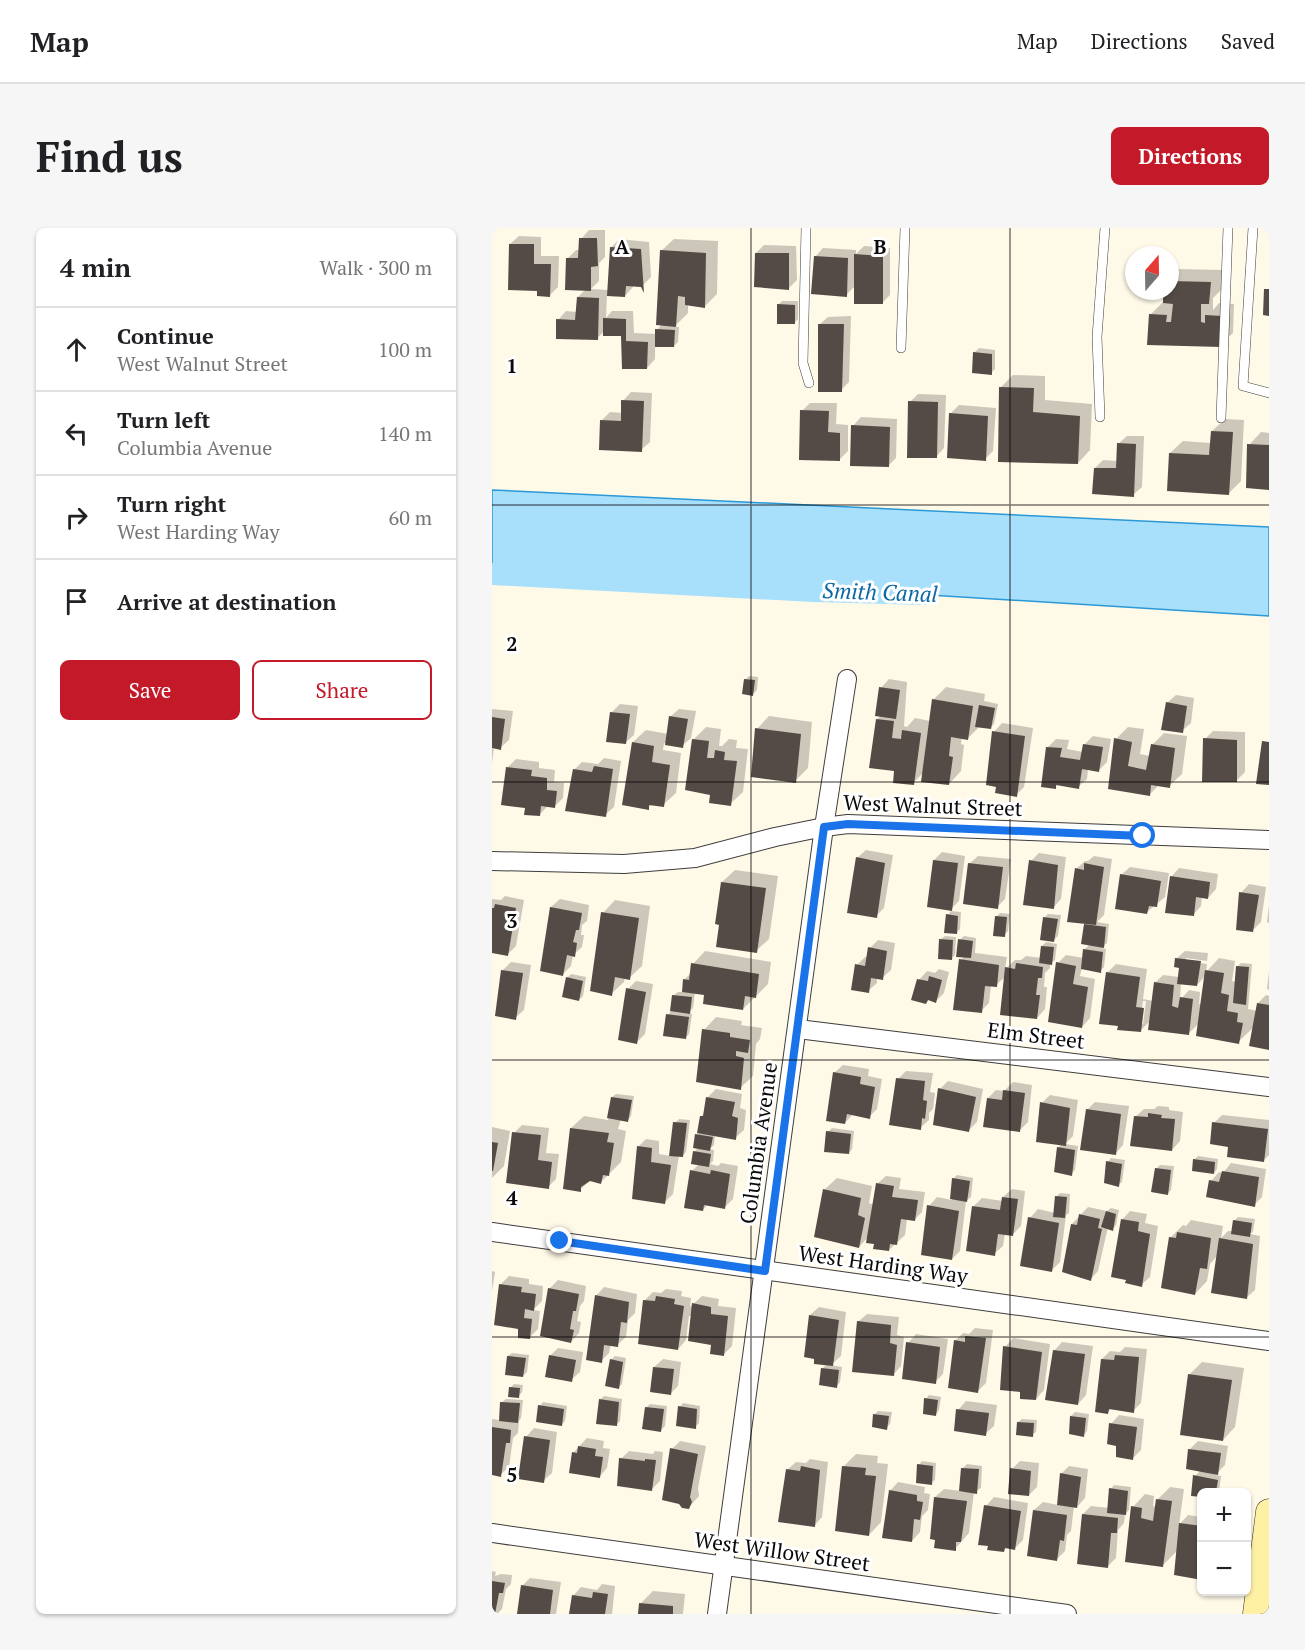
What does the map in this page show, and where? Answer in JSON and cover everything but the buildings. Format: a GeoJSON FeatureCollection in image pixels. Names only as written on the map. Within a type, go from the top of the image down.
{"type":"FeatureCollection","features":[{"type":"Feature","properties":{"kind":"main road"},"geometry":{"type":"LineString","coordinates":[[1256,1614],[1269,1512]]}},
{"type":"Feature","properties":{"kind":"street","name":"Columbia Avenue"},"geometry":{"type":"LineString","coordinates":[[717,1614],[824,827],[847,679]]}},
{"type":"Feature","properties":{"kind":"street","name":"West Walnut Street"},"geometry":{"type":"LineString","coordinates":[[492,861],[624,864],[695,858],[774,837],[848,824],[1269,840]]}},
{"type":"Feature","properties":{"kind":"street","name":"Elm Street"},"geometry":{"type":"LineString","coordinates":[[798,1029],[1269,1087]]}},
{"type":"Feature","properties":{"kind":"street","name":"West Harding Way"},"geometry":{"type":"LineString","coordinates":[[492,1232],[1269,1341]]}},
{"type":"Feature","properties":{"kind":"street","name":"West Willow Street"},"geometry":{"type":"LineString","coordinates":[[492,1533],[1067,1614]]}},
{"type":"Feature","properties":{"kind":"lane"},"geometry":{"type":"LineString","coordinates":[[806,228],[803,363],[808,383]]}},
{"type":"Feature","properties":{"kind":"lane"},"geometry":{"type":"LineString","coordinates":[[901,348],[905,228]]}},
{"type":"Feature","properties":{"kind":"lane"},"geometry":{"type":"LineString","coordinates":[[1100,417],[1097,338],[1105,228]]}},
{"type":"Feature","properties":{"kind":"lane"},"geometry":{"type":"LineString","coordinates":[[1221,418],[1228,228]]}},
{"type":"Feature","properties":{"kind":"lane"},"geometry":{"type":"LineString","coordinates":[[1253,228],[1243,386],[1269,393]]}},
{"type":"Feature","properties":{"kind":"water"},"geometry":{"type":"Polygon","coordinates":[[[492,490],[1269,527],[1269,616],[492,568],[492,490]]]}},
{"type":"Feature","properties":{"kind":"waterway","name":"Smith Canal"},"geometry":{"type":"LineString","coordinates":[[492,574],[814,591],[926,594]]}},
{"type":"Feature","properties":{"kind":"route"},"geometry":{"type":"LineString","coordinates":[[560,1241],[765,1271],[824,827],[848,824],[1143,836]]}}]}
